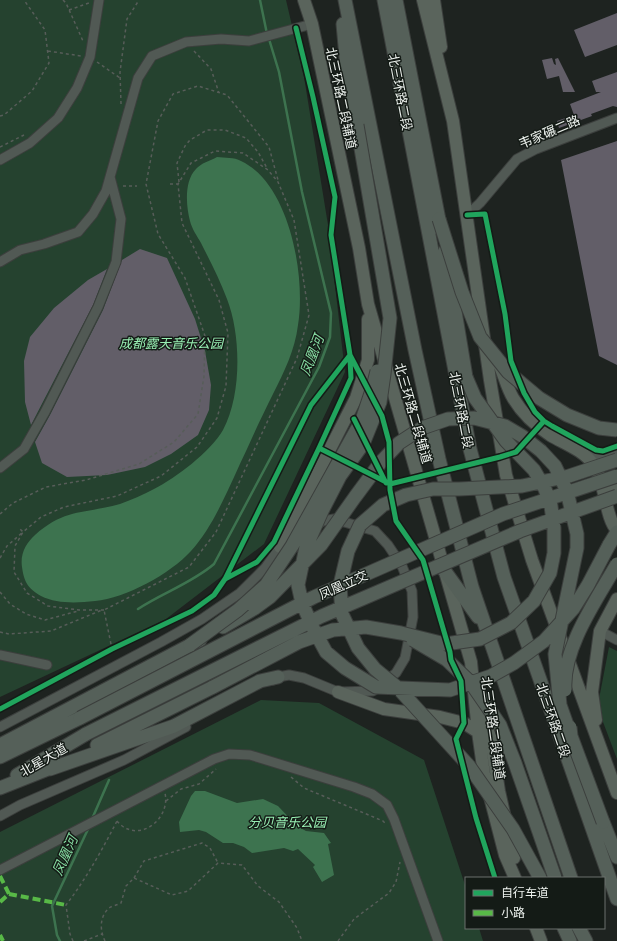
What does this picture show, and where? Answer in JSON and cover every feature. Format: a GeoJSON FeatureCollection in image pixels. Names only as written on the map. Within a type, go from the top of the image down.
{"type":"FeatureCollection","features":[{"type":"Feature","properties":{"kind":"highway"},"geometry":{"type":"LineString","coordinates":[[340,0],[347,68],[390,318],[380,402],[363,444],[340,476],[306,547],[298,585],[302,603],[310,622],[326,652],[345,668],[376,687],[450,690],[490,676],[520,659],[544,641],[573,609],[588,585],[617,531]]}},
{"type":"Feature","properties":{"kind":"highway"},"geometry":{"type":"LineString","coordinates":[[345,0],[439,459],[472,587],[550,821],[571,877]]}},
{"type":"Feature","properties":{"kind":"highway","name":"北三环路二段"},"geometry":{"type":"LineString","coordinates":[[384,0],[470,449],[504,577],[617,899]]}},
{"type":"Feature","properties":{"kind":"highway"},"geometry":{"type":"LineString","coordinates":[[50,769],[299,642],[332,630],[366,627],[401,633],[445,644],[480,639],[511,623],[534,601],[550,573],[554,554],[554,528],[552,506],[545,489],[534,470],[506,441],[475,398],[466,377],[439,219],[396,0]]}},
{"type":"Feature","properties":{"kind":"highway"},"geometry":{"type":"LineString","coordinates":[[399,14],[402,0]]}},
{"type":"Feature","properties":{"kind":"highway"},"geometry":{"type":"LineString","coordinates":[[439,219],[462,292],[480,337],[508,372],[540,398],[567,415],[599,428],[617,430]]}},
{"type":"Feature","properties":{"kind":"highway"},"geometry":{"type":"LineString","coordinates":[[190,645],[238,610],[266,585],[292,546],[362,420],[373,387],[390,318]]}},
{"type":"Feature","properties":{"kind":"highway"},"geometry":{"type":"LineString","coordinates":[[0,745],[219,630],[270,597],[322,545],[381,462],[399,443],[422,428],[448,419],[474,418],[505,426],[522,436],[541,451],[555,466],[569,500],[577,534],[577,548],[555,654],[560,705],[617,857]]}},
{"type":"Feature","properties":{"kind":"highway"},"geometry":{"type":"LineString","coordinates":[[539,877],[513,829],[469,766],[398,688],[375,669],[358,648],[342,614],[340,585],[348,551],[360,525],[383,505],[406,495],[433,489],[522,486],[569,476],[617,460]]}},
{"type":"Feature","properties":{"kind":"highway","name":"凤凰立交"},"geometry":{"type":"LineString","coordinates":[[80,718],[314,597],[503,514],[617,476]]}},
{"type":"Feature","properties":{"kind":"highway","name":"凤凰立交"},"geometry":{"type":"LineString","coordinates":[[86,734],[322,616],[520,531],[617,496]]}},
{"type":"Feature","properties":{"kind":"highway"},"geometry":{"type":"LineString","coordinates":[[571,736],[564,680],[574,640],[617,564]]}},
{"type":"Feature","properties":{"kind":"highway"},"geometry":{"type":"LineString","coordinates":[[444,570],[486,628]]}},
{"type":"Feature","properties":{"kind":"highway"},"geometry":{"type":"LineString","coordinates":[[401,633],[447,660],[471,683],[500,725],[515,763],[555,877]]}},
{"type":"Feature","properties":{"kind":"highway"},"geometry":{"type":"LineString","coordinates":[[0,788],[174,726],[260,681],[278,677]]}},
{"type":"Feature","properties":{"kind":"highway","name":"北星大道"},"geometry":{"type":"LineString","coordinates":[[0,757],[80,718]]}},
{"type":"Feature","properties":{"kind":"highway","name":"北星大道"},"geometry":{"type":"LineString","coordinates":[[0,784],[86,734]]}},
{"type":"Feature","properties":{"kind":"highway"},"geometry":{"type":"LineString","coordinates":[[564,929],[570,941]]}},
{"type":"Feature","properties":{"kind":"highway"},"geometry":{"type":"LineString","coordinates":[[580,929],[586,941]]}},
{"type":"Feature","properties":{"kind":"highway"},"geometry":{"type":"LineString","coordinates":[[588,929],[593,941]]}},
{"type":"Feature","properties":{"kind":"main road","name":"北三环路二段辅道"},"geometry":{"type":"LineString","coordinates":[[305,0],[311,21],[359,248],[368,304],[471,662],[484,774],[505,855],[515,877]]}},
{"type":"Feature","properties":{"kind":"main road"},"geometry":{"type":"LineString","coordinates":[[423,0],[453,121]]}},
{"type":"Feature","properties":{"kind":"main road"},"geometry":{"type":"LineString","coordinates":[[434,0],[467,215],[490,380],[506,475],[532,560],[617,793]]}},
{"type":"Feature","properties":{"kind":"main road"},"geometry":{"type":"LineString","coordinates":[[280,547],[356,398],[368,360],[368,304]]}},
{"type":"Feature","properties":{"kind":"main road"},"geometry":{"type":"LineString","coordinates":[[483,325],[513,398],[534,424],[582,453],[593,464],[598,472],[612,522],[617,531]]}},
{"type":"Feature","properties":{"kind":"main road"},"geometry":{"type":"LineString","coordinates":[[603,490],[617,485]]}},
{"type":"Feature","properties":{"kind":"main road"},"geometry":{"type":"LineString","coordinates":[[599,743],[592,692],[600,631],[617,599]]}},
{"type":"Feature","properties":{"kind":"main road"},"geometry":{"type":"LineString","coordinates":[[471,662],[491,739],[499,791],[520,877]]}},
{"type":"Feature","properties":{"kind":"main road"},"geometry":{"type":"LineString","coordinates":[[338,692],[384,709],[440,717],[464,723],[478,732]]}},
{"type":"Feature","properties":{"kind":"main road"},"geometry":{"type":"LineString","coordinates":[[536,929],[541,941]]}},
{"type":"Feature","properties":{"kind":"street"},"geometry":{"type":"LineString","coordinates":[[0,160],[30,143],[58,118],[77,88],[90,57],[94,1]]}},
{"type":"Feature","properties":{"kind":"street"},"geometry":{"type":"LineString","coordinates":[[0,262],[20,250],[44,244],[78,232],[93,214],[106,190],[138,78],[152,56],[186,42],[221,39],[249,41],[311,21]]}},
{"type":"Feature","properties":{"kind":"street","name":"韦家碾二路"},"geometry":{"type":"LineString","coordinates":[[467,215],[480,203],[517,159],[536,149],[617,118]]}},
{"type":"Feature","properties":{"kind":"street"},"geometry":{"type":"LineString","coordinates":[[0,468],[24,449],[45,412],[98,307],[116,262],[121,219],[110,176]]}},
{"type":"Feature","properties":{"kind":"street"},"geometry":{"type":"LineString","coordinates":[[582,453],[603,457],[617,452]]}},
{"type":"Feature","properties":{"kind":"street"},"geometry":{"type":"LineString","coordinates":[[0,727],[202,619],[240,593],[265,568],[280,547],[323,521],[334,519],[375,531],[388,545],[402,566],[412,591],[413,617],[405,658],[396,673],[373,691],[338,692],[304,678],[289,675],[278,677],[124,760],[20,805],[0,816]]}},
{"type":"Feature","properties":{"kind":"street"},"geometry":{"type":"LineString","coordinates":[[600,631],[617,640]]}},
{"type":"Feature","properties":{"kind":"street"},"geometry":{"type":"LineString","coordinates":[[0,656],[47,665]]}},
{"type":"Feature","properties":{"kind":"street"},"geometry":{"type":"LineString","coordinates":[[0,870],[77,832],[214,759],[229,754],[250,755],[354,787],[372,794],[387,806],[394,819],[438,941]]}},
{"type":"Feature","properties":{"kind":"path"},"geometry":{"type":"LineString","coordinates":[[0,116],[4,115],[32,91],[49,63],[45,30],[24,0]]}},
{"type":"Feature","properties":{"kind":"path"},"geometry":{"type":"LineString","coordinates":[[63,0],[90,57]]}},
{"type":"Feature","properties":{"kind":"path"},"geometry":{"type":"LineString","coordinates":[[121,107],[120,78],[127,19],[139,0]]}},
{"type":"Feature","properties":{"kind":"path"},"geometry":{"type":"LineString","coordinates":[[69,10],[94,1]]}},
{"type":"Feature","properties":{"kind":"path"},"geometry":{"type":"LineString","coordinates":[[186,42],[212,69],[219,93]]}},
{"type":"Feature","properties":{"kind":"path"},"geometry":{"type":"LineString","coordinates":[[48,50],[90,57],[120,78]]}},
{"type":"Feature","properties":{"kind":"path"},"geometry":{"type":"LineString","coordinates":[[0,514],[13,503],[46,487],[86,480],[139,464],[174,442],[198,414],[204,376],[205,336],[185,278],[158,234],[146,184],[158,121],[173,94],[198,86],[227,95],[269,147],[278,182],[294,220],[309,315],[297,358],[216,532],[189,568],[104,610],[51,631],[9,634],[0,632]]}},
{"type":"Feature","properties":{"kind":"path"},"geometry":{"type":"LineString","coordinates":[[0,558],[7,546],[41,517],[64,507],[117,496],[161,476],[197,447],[217,418],[226,386],[228,333],[219,300],[182,223],[177,163],[185,146],[190,140],[207,130],[225,130],[246,138],[258,152],[268,170],[278,182]]}},
{"type":"Feature","properties":{"kind":"path"},"geometry":{"type":"LineString","coordinates":[[170,184],[178,183],[191,163],[215,151],[243,153],[268,170]]}},
{"type":"Feature","properties":{"kind":"path"},"geometry":{"type":"LineString","coordinates":[[112,187],[137,186]]}},
{"type":"Feature","properties":{"kind":"path"},"geometry":{"type":"LineString","coordinates":[[19,528],[23,532]]}},
{"type":"Feature","properties":{"kind":"path"},"geometry":{"type":"LineString","coordinates":[[23,532],[15,546],[14,572],[27,593],[48,606],[79,610],[104,610]]}},
{"type":"Feature","properties":{"kind":"path"},"geometry":{"type":"LineString","coordinates":[[0,592],[10,604],[26,614],[45,620],[79,610]]}},
{"type":"Feature","properties":{"kind":"path"},"geometry":{"type":"LineString","coordinates":[[104,610],[112,649]]}},
{"type":"Feature","properties":{"kind":"path"},"geometry":{"type":"LineString","coordinates":[[105,652],[119,646]]}},
{"type":"Feature","properties":{"kind":"path"},"geometry":{"type":"LineString","coordinates":[[274,762],[304,788],[383,821],[388,827]]}},
{"type":"Feature","properties":{"kind":"path"},"geometry":{"type":"LineString","coordinates":[[166,801],[181,789],[199,784],[218,766]]}},
{"type":"Feature","properties":{"kind":"path"},"geometry":{"type":"LineString","coordinates":[[109,814],[117,820],[121,826],[135,831],[147,829],[157,822],[165,808],[166,796],[163,786]]}},
{"type":"Feature","properties":{"kind":"path"},"geometry":{"type":"LineString","coordinates":[[73,941],[70,934],[66,905],[76,892],[102,850],[117,820]]}},
{"type":"Feature","properties":{"kind":"path"},"geometry":{"type":"LineString","coordinates":[[105,941],[101,931],[102,918],[109,908],[121,903],[126,886],[134,878],[144,861],[202,843],[210,848],[218,863]]}},
{"type":"Feature","properties":{"kind":"path"},"geometry":{"type":"LineString","coordinates":[[338,941],[354,919],[389,893],[396,882],[403,844]]}},
{"type":"Feature","properties":{"kind":"path"},"geometry":{"type":"LineString","coordinates":[[134,878],[172,895],[188,891],[218,863],[242,865],[258,886],[279,902],[297,928],[302,941]]}},
{"type":"Feature","properties":{"kind":"path"},"geometry":{"type":"LineString","coordinates":[[84,941],[102,934]]}},
{"type":"Feature","properties":{"kind":"green space","name":"成都露天音乐公园"},"geometry":{"type":"Polygon","coordinates":[[[0,0],[286,0],[304,77],[328,225],[345,372],[264,544],[166,619],[0,697],[0,0]]]}},
{"type":"Feature","properties":{"kind":"green space"},"geometry":{"type":"Polygon","coordinates":[[[609,647],[617,651],[617,759],[603,722],[599,699],[609,647]]]}},
{"type":"Feature","properties":{"kind":"green space","name":"分贝音乐公园"},"geometry":{"type":"Polygon","coordinates":[[[261,700],[319,703],[424,760],[465,885],[465,929],[479,929],[483,941],[0,941],[0,832],[261,700]]]}},
{"type":"Feature","properties":{"kind":"shaded area"},"geometry":{"type":"Polygon","coordinates":[[[217,157],[232,158],[241,161],[258,173],[272,190],[283,210],[291,234],[296,258],[300,305],[297,334],[288,361],[222,503],[200,541],[182,560],[147,584],[107,599],[81,602],[60,602],[47,599],[29,587],[24,576],[22,567],[23,553],[26,545],[32,538],[56,520],[76,513],[120,504],[163,484],[192,464],[210,447],[223,430],[229,416],[234,400],[237,365],[237,347],[232,314],[211,264],[193,230],[187,201],[189,180],[192,174],[200,165],[217,157]]]}},
{"type":"Feature","properties":{"kind":"shaded area"},"geometry":{"type":"Polygon","coordinates":[[[195,791],[205,791],[237,803],[263,799],[278,806],[297,826],[306,831],[324,833],[331,843],[328,844],[334,875],[322,882],[313,867],[315,865],[298,849],[293,851],[284,848],[252,853],[244,847],[233,843],[223,843],[206,832],[199,830],[180,832],[179,822],[191,796],[195,791]]]}},
{"type":"Feature","properties":{"kind":"building"},"geometry":{"type":"Polygon","coordinates":[[[617,13],[617,45],[585,57],[574,30],[617,13]]]}},
{"type":"Feature","properties":{"kind":"building"},"geometry":{"type":"Polygon","coordinates":[[[552,58],[554,64],[556,65],[555,59],[558,58],[575,92],[563,92],[559,76],[547,79],[542,60],[552,58]]]}},
{"type":"Feature","properties":{"kind":"building"},"geometry":{"type":"Polygon","coordinates":[[[617,72],[617,107],[613,106],[591,114],[592,116],[559,128],[557,121],[574,115],[570,104],[601,92],[596,92],[592,81],[617,72]]]}},
{"type":"Feature","properties":{"kind":"building"},"geometry":{"type":"Polygon","coordinates":[[[617,141],[617,365],[599,356],[561,160],[617,141]]]}},
{"type":"Feature","properties":{"kind":"building"},"geometry":{"type":"Polygon","coordinates":[[[140,249],[167,258],[195,319],[205,351],[211,385],[209,410],[198,435],[171,454],[145,467],[107,475],[67,477],[42,463],[35,442],[103,310],[122,260],[140,249]]]}},
{"type":"Feature","properties":{"kind":"building"},"geometry":{"type":"Polygon","coordinates":[[[107,269],[93,305],[31,425],[25,402],[24,361],[30,337],[54,308],[88,280],[107,269]]]}},
{"type":"Feature","properties":{"kind":"waterway","name":"凤凰河"},"geometry":{"type":"LineString","coordinates":[[260,0],[267,34]]}},
{"type":"Feature","properties":{"kind":"waterway","name":"凤凰河"},"geometry":{"type":"LineString","coordinates":[[138,609],[196,577],[214,564],[319,367],[330,337],[331,313],[302,192],[279,72],[269,39]]}},
{"type":"Feature","properties":{"kind":"waterway","name":"凤凰河"},"geometry":{"type":"LineString","coordinates":[[92,819],[109,780]]}},
{"type":"Feature","properties":{"kind":"waterway","name":"凤凰河"},"geometry":{"type":"LineString","coordinates":[[60,941],[57,935],[52,906],[89,827]]}},
{"type":"Feature","properties":{"kind":"marked path"},"geometry":{"type":"LineString","coordinates":[[0,876],[9,894],[0,902]]}},
{"type":"Feature","properties":{"kind":"marked path"},"geometry":{"type":"LineString","coordinates":[[9,894],[66,905]]}},
{"type":"Feature","properties":{"kind":"marked path"},"geometry":{"type":"LineString","coordinates":[[0,935],[3,941]]}},
{"type":"Feature","properties":{"kind":"cycle path"},"geometry":{"type":"LineString","coordinates":[[296,28],[335,197],[331,235],[350,355],[382,416],[389,442],[390,490],[396,521],[423,560],[451,660],[461,681],[464,723],[456,739],[476,818],[495,877]]}},
{"type":"Feature","properties":{"kind":"cycle path"},"geometry":{"type":"LineString","coordinates":[[467,215],[485,214],[505,314],[511,361],[524,393],[535,412],[544,421],[552,426],[596,450],[603,451],[617,446]]}},
{"type":"Feature","properties":{"kind":"cycle path"},"geometry":{"type":"LineString","coordinates":[[0,709],[112,649],[192,611],[214,595],[225,579],[311,405],[350,355]]}},
{"type":"Feature","properties":{"kind":"cycle path"},"geometry":{"type":"LineString","coordinates":[[225,579],[257,562],[274,542],[351,378],[350,359]]}},
{"type":"Feature","properties":{"kind":"cycle path"},"geometry":{"type":"LineString","coordinates":[[354,419],[386,483]]}},
{"type":"Feature","properties":{"kind":"cycle path"},"geometry":{"type":"LineString","coordinates":[[319,448],[390,484],[516,452],[544,421]]}}]}
